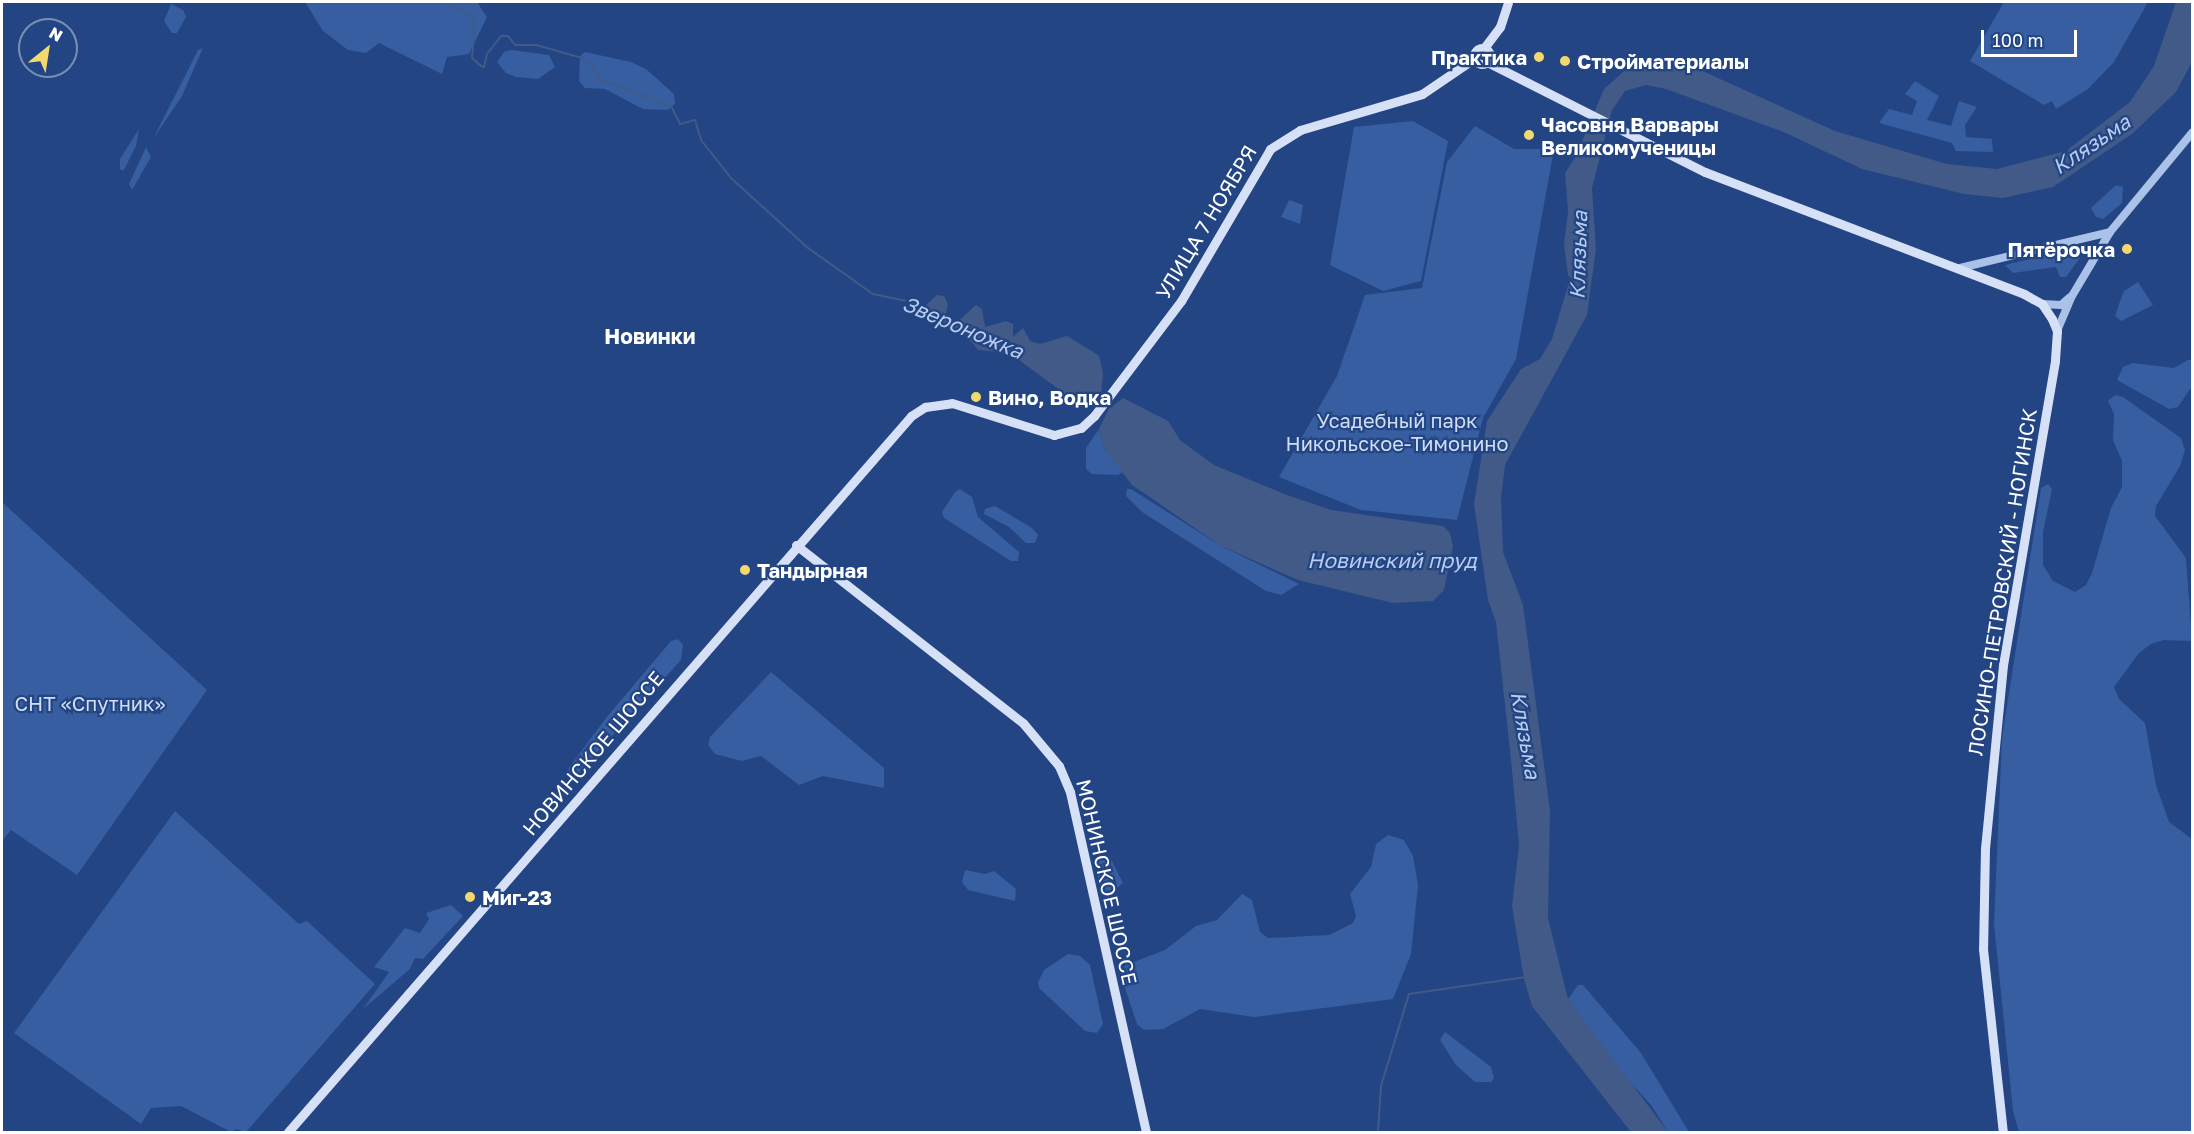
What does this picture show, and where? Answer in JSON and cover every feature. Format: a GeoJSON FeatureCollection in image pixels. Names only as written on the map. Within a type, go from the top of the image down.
{"type":"FeatureCollection","features":[{"type":"Feature","properties":{"kind":"main road"},"geometry":{"type":"LineString","coordinates":[[1508,2],[1495,35],[1484,48],[1477,50],[1474,58],[1480,63],[1487,62],[1705,172],[1960,268],[2042,304],[2057,332]]}},
{"type":"Feature","properties":{"kind":"main road"},"geometry":{"type":"LineString","coordinates":[[1465,65],[1495,35]]}},
{"type":"Feature","properties":{"kind":"main road"},"geometry":{"type":"LineString","coordinates":[[1484,48],[1490,54],[1487,62]]}},
{"type":"Feature","properties":{"kind":"main road","name":"УЛИЦА 7 НОЯБРЯ"},"geometry":{"type":"LineString","coordinates":[[932,405],[959,404],[1054,435],[1069,433],[1094,416],[1181,301],[1264,157],[1278,141],[1311,126],[1422,94],[1474,58]]}},
{"type":"Feature","properties":{"kind":"main road","name":"ЛОСИНО-ПЕТРОВСКИЙ - НОГИНСК"},"geometry":{"type":"LineString","coordinates":[[2002,1132],[1983,948],[1985,848],[2003,665],[2055,361],[2057,332]]}},
{"type":"Feature","properties":{"kind":"main road","name":"НОВИНСКОЕ ШОССЕ"},"geometry":{"type":"LineString","coordinates":[[288,1132],[796,544],[911,416],[932,405]]}},
{"type":"Feature","properties":{"kind":"main road","name":"МОНИНСКОЕ ШОССЕ"},"geometry":{"type":"LineString","coordinates":[[796,544],[1023,723],[1059,766],[1070,792],[1146,1132]]}},
{"type":"Feature","properties":{"kind":"street"},"geometry":{"type":"LineString","coordinates":[[2057,332],[2072,296],[2110,232],[2193,133]]}},
{"type":"Feature","properties":{"kind":"street"},"geometry":{"type":"LineString","coordinates":[[1960,268],[2110,232]]}},
{"type":"Feature","properties":{"kind":"street"},"geometry":{"type":"LineString","coordinates":[[2042,304],[2061,304],[2072,296]]}},
{"type":"Feature","properties":{"kind":"green space"},"geometry":{"type":"Polygon","coordinates":[[[305,2],[477,2],[487,17],[469,54],[447,57],[442,74],[379,43],[366,53],[348,50],[323,31],[305,2]]]}},
{"type":"Feature","properties":{"kind":"green space"},"geometry":{"type":"Polygon","coordinates":[[[2004,2],[2148,2],[2114,62],[2088,89],[2056,109],[2052,101],[2044,105],[1970,61],[2004,2]]]}},
{"type":"Feature","properties":{"kind":"green space"},"geometry":{"type":"Polygon","coordinates":[[[171,4],[183,10],[186,17],[177,33],[172,33],[164,21],[171,4]]]}},
{"type":"Feature","properties":{"kind":"green space"},"geometry":{"type":"Polygon","coordinates":[[[203,48],[182,96],[153,139],[198,50],[203,48]]]}},
{"type":"Feature","properties":{"kind":"green space"},"geometry":{"type":"Polygon","coordinates":[[[511,50],[549,55],[555,67],[538,79],[516,77],[506,73],[497,62],[504,52],[511,50]]]}},
{"type":"Feature","properties":{"kind":"green space"},"geometry":{"type":"Polygon","coordinates":[[[585,52],[631,62],[646,69],[674,94],[675,104],[668,110],[643,109],[605,89],[585,88],[579,81],[580,56],[585,52]]]}},
{"type":"Feature","properties":{"kind":"green space"},"geometry":{"type":"Polygon","coordinates":[[[1915,81],[1939,96],[1927,120],[1951,126],[1959,101],[1977,107],[1965,125],[1966,137],[1992,139],[1993,152],[1956,151],[1952,143],[1879,123],[1889,109],[1912,115],[1917,101],[1905,94],[1915,81]]]}},
{"type":"Feature","properties":{"kind":"green space"},"geometry":{"type":"Polygon","coordinates":[[[1413,121],[1448,141],[1421,281],[1383,291],[1330,265],[1354,127],[1413,121]]]}},
{"type":"Feature","properties":{"kind":"green space","name":"Усадебный парк Никольское-Тимонино"},"geometry":{"type":"Polygon","coordinates":[[[1475,126],[1514,149],[1554,149],[1516,359],[1483,418],[1457,520],[1361,510],[1279,477],[1337,376],[1365,295],[1422,288],[1447,162],[1475,126]]]}},
{"type":"Feature","properties":{"kind":"green space"},"geometry":{"type":"Polygon","coordinates":[[[139,129],[136,146],[124,170],[120,170],[120,159],[139,129]]]}},
{"type":"Feature","properties":{"kind":"green space"},"geometry":{"type":"Polygon","coordinates":[[[146,147],[151,157],[132,190],[129,184],[146,147]]]}},
{"type":"Feature","properties":{"kind":"green space"},"geometry":{"type":"Polygon","coordinates":[[[2116,185],[2123,187],[2122,203],[2103,219],[2096,217],[2091,208],[2116,185]]]}},
{"type":"Feature","properties":{"kind":"green space"},"geometry":{"type":"Polygon","coordinates":[[[1289,200],[1303,205],[1300,224],[1281,217],[1289,200]]]}},
{"type":"Feature","properties":{"kind":"green space"},"geometry":{"type":"Polygon","coordinates":[[[2067,250],[2080,258],[2066,277],[2060,277],[2056,267],[2013,273],[2005,265],[2067,250]]]}},
{"type":"Feature","properties":{"kind":"green space"},"geometry":{"type":"Polygon","coordinates":[[[2138,282],[2153,305],[2121,321],[2115,316],[2124,291],[2138,282]]]}},
{"type":"Feature","properties":{"kind":"green space"},"geometry":{"type":"Polygon","coordinates":[[[2192,360],[2192,386],[2178,407],[2169,409],[2117,380],[2123,367],[2133,363],[2174,368],[2192,360]]]}},
{"type":"Feature","properties":{"kind":"green space"},"geometry":{"type":"Polygon","coordinates":[[[2115,395],[2123,397],[2181,438],[2185,450],[2180,466],[2156,506],[2155,516],[2186,558],[2192,641],[2164,640],[2151,644],[2139,653],[2114,687],[2119,699],[2145,723],[2156,785],[2169,822],[2192,839],[2192,1132],[2019,1132],[2013,1111],[1994,924],[2002,738],[2041,488],[2048,484],[2052,489],[2043,532],[2043,565],[2053,581],[2075,592],[2086,585],[2092,573],[2111,508],[2122,487],[2122,461],[2113,440],[2114,414],[2108,401],[2115,395]]]}},
{"type":"Feature","properties":{"kind":"green space"},"geometry":{"type":"Polygon","coordinates":[[[1099,429],[1105,449],[1124,471],[1118,475],[1092,474],[1086,469],[1086,448],[1099,429]]]}},
{"type":"Feature","properties":{"kind":"green space"},"geometry":{"type":"Polygon","coordinates":[[[960,489],[972,497],[978,517],[1019,552],[1018,561],[1011,561],[944,518],[942,512],[955,492],[960,489]]]}},
{"type":"Feature","properties":{"kind":"green space"},"geometry":{"type":"Polygon","coordinates":[[[1127,489],[1131,489],[1221,546],[1299,584],[1281,595],[1266,591],[1142,512],[1126,496],[1127,489]]]}},
{"type":"Feature","properties":{"kind":"green space","name":"СНТ «Спутник»"},"geometry":{"type":"Polygon","coordinates":[[[2,502],[207,690],[77,875],[11,830],[2,841],[2,502]]]}},
{"type":"Feature","properties":{"kind":"green space"},"geometry":{"type":"Polygon","coordinates":[[[995,506],[1032,528],[1038,535],[1035,543],[1026,543],[1009,527],[984,514],[985,509],[995,506]]]}},
{"type":"Feature","properties":{"kind":"green space"},"geometry":{"type":"Polygon","coordinates":[[[678,639],[683,645],[681,660],[578,774],[571,775],[568,769],[606,718],[671,641],[678,639]]]}},
{"type":"Feature","properties":{"kind":"green space"},"geometry":{"type":"Polygon","coordinates":[[[771,672],[884,768],[884,788],[823,776],[799,785],[761,756],[742,761],[715,754],[708,745],[710,737],[771,672]]]}},
{"type":"Feature","properties":{"kind":"green space"},"geometry":{"type":"Polygon","coordinates":[[[175,811],[299,924],[307,921],[375,984],[246,1132],[236,1129],[231,1132],[181,1106],[151,1108],[141,1124],[14,1033],[175,811]]]}},
{"type":"Feature","properties":{"kind":"green space"},"geometry":{"type":"Polygon","coordinates":[[[1388,835],[1404,840],[1413,856],[1418,885],[1411,954],[1393,999],[1254,1017],[1200,1009],[1163,1029],[1144,1030],[1137,1024],[1120,973],[1126,965],[1165,950],[1196,926],[1217,920],[1242,894],[1252,900],[1260,932],[1268,938],[1329,935],[1353,923],[1356,916],[1350,894],[1371,867],[1376,844],[1388,835]]]}},
{"type":"Feature","properties":{"kind":"green space"},"geometry":{"type":"Polygon","coordinates":[[[1103,854],[1110,857],[1123,883],[1111,893],[1099,886],[1096,862],[1103,854]]]}},
{"type":"Feature","properties":{"kind":"green space"},"geometry":{"type":"Polygon","coordinates":[[[965,870],[985,874],[994,871],[1016,889],[1015,901],[968,890],[962,882],[965,870]]]}},
{"type":"Feature","properties":{"kind":"green space"},"geometry":{"type":"Polygon","coordinates":[[[451,905],[463,916],[423,959],[415,958],[410,969],[363,1009],[389,972],[374,967],[405,928],[420,933],[429,919],[426,913],[451,905]]]}},
{"type":"Feature","properties":{"kind":"green space"},"geometry":{"type":"Polygon","coordinates":[[[1068,954],[1080,956],[1090,965],[1103,1024],[1097,1033],[1085,1031],[1039,988],[1038,982],[1044,970],[1068,954]]]}},
{"type":"Feature","properties":{"kind":"green space"},"geometry":{"type":"Polygon","coordinates":[[[1578,985],[1583,985],[1641,1053],[1689,1132],[1668,1132],[1651,1105],[1611,1061],[1568,999],[1578,985]]]}},
{"type":"Feature","properties":{"kind":"green space"},"geometry":{"type":"Polygon","coordinates":[[[1445,1032],[1491,1067],[1494,1078],[1491,1082],[1475,1082],[1456,1065],[1440,1040],[1445,1032]]]}},
{"type":"Feature","properties":{"kind":"water","name":"Клязьма"},"geometry":{"type":"Polygon","coordinates":[[[2176,2],[2192,2],[2192,62],[2176,92],[2132,134],[2053,187],[2003,198],[1964,194],[1862,169],[1786,133],[1666,89],[1646,85],[1625,91],[1612,110],[1592,188],[1596,249],[1587,315],[1505,465],[1501,499],[1503,552],[1523,605],[1550,811],[1548,918],[1568,999],[1668,1132],[1631,1132],[1532,1006],[1524,979],[1512,906],[1519,845],[1511,760],[1496,622],[1488,600],[1474,504],[1487,421],[1521,369],[1540,359],[1552,339],[1569,282],[1564,245],[1568,211],[1565,173],[1576,156],[1604,89],[1639,58],[1687,64],[1835,131],[1947,164],[1997,169],[2066,151],[2130,102],[2154,66],[2176,2]]]}},
{"type":"Feature","properties":{"kind":"water"},"geometry":{"type":"Polygon","coordinates":[[[937,295],[944,296],[948,304],[946,314],[955,324],[976,305],[982,309],[985,327],[1006,321],[1013,324],[1013,337],[1023,328],[1030,341],[1040,344],[1067,336],[1092,351],[1099,356],[1103,373],[1101,394],[1088,406],[1079,404],[1019,360],[999,352],[978,350],[967,336],[927,314],[924,307],[937,295]]]}},
{"type":"Feature","properties":{"kind":"water","name":"Новинский пруд"},"geometry":{"type":"Polygon","coordinates":[[[1123,398],[1168,421],[1180,440],[1214,465],[1287,495],[1331,510],[1443,526],[1450,533],[1453,546],[1444,590],[1433,601],[1393,603],[1298,580],[1221,546],[1132,485],[1105,449],[1099,429],[1109,409],[1123,398]]]}},
{"type":"Feature","properties":{"kind":"waterway","name":"Звероножка"},"geometry":{"type":"LineString","coordinates":[[444,2],[470,15],[475,23],[472,58],[481,66],[484,67],[487,54],[501,36],[508,36],[515,45],[536,45],[582,58],[593,66],[599,79],[671,106],[680,124],[695,120],[701,140],[731,178],[808,248],[873,294],[912,302],[926,309]]}},
{"type":"Feature","properties":{"kind":"waterway"},"geometry":{"type":"LineString","coordinates":[[1378,1132],[1381,1086],[1409,994],[1526,977]]}},
{"type":"Feature","properties":{"kind":"place","name":"Практика"},"geometry":{"type":"Point","coordinates":[1539,57]}},
{"type":"Feature","properties":{"kind":"place","name":"Стройматериалы"},"geometry":{"type":"Point","coordinates":[1565,61]}},
{"type":"Feature","properties":{"kind":"place","name":"Часовня Варвары Великомученицы"},"geometry":{"type":"Point","coordinates":[1529,135]}},
{"type":"Feature","properties":{"kind":"place","name":"Пятёрочка"},"geometry":{"type":"Point","coordinates":[2127,249]}},
{"type":"Feature","properties":{"kind":"place","name":"Вино, Водка"},"geometry":{"type":"Point","coordinates":[976,397]}},
{"type":"Feature","properties":{"kind":"place","name":"Тандырная"},"geometry":{"type":"Point","coordinates":[745,570]}},
{"type":"Feature","properties":{"kind":"place","name":"Миг-23"},"geometry":{"type":"Point","coordinates":[470,897]}},
{"type":"Feature","properties":{"kind":"district","name":"Новинки"},"geometry":{"type":"Point","coordinates":[650,336]}}]}
